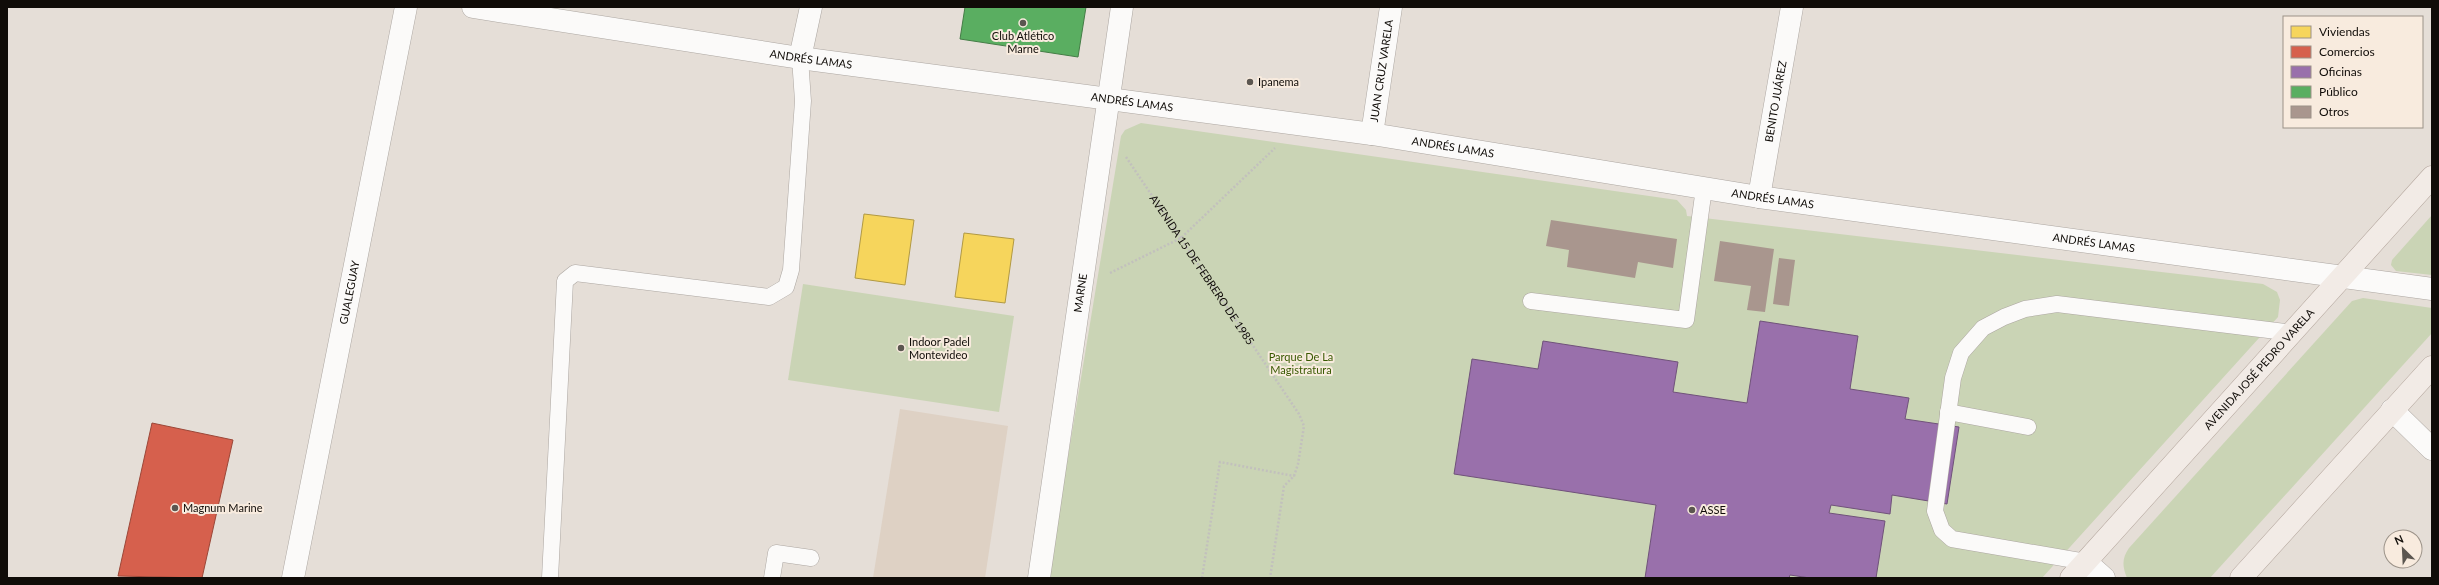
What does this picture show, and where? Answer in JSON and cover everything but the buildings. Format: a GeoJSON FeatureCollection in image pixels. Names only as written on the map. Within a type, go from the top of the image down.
{"type":"FeatureCollection","features":[{"type":"Feature","properties":{"kind":"main road","name":"AVENIDA JOSÉ PEDRO VARELA"},"geometry":{"type":"LineString","coordinates":[[2071,578],[2432,177]]}},
{"type":"Feature","properties":{"kind":"main road"},"geometry":{"type":"LineString","coordinates":[[2241,578],[2432,367]]}},
{"type":"Feature","properties":{"kind":"street","name":"GUALEGUAY"},"geometry":{"type":"LineString","coordinates":[[293,578],[406,7]]}},
{"type":"Feature","properties":{"kind":"street","name":"ANDRÉS LAMAS"},"geometry":{"type":"LineString","coordinates":[[473,7],[800,58],[1372,134],[1760,197],[2341,278],[2432,289]]}},
{"type":"Feature","properties":{"kind":"street"},"geometry":{"type":"LineString","coordinates":[[800,58],[811,7]]}},
{"type":"Feature","properties":{"kind":"street","name":"MARNE"},"geometry":{"type":"LineString","coordinates":[[1039,578],[1107,99],[1122,7]]}},
{"type":"Feature","properties":{"kind":"street","name":"JUAN CRUZ VARELA"},"geometry":{"type":"LineString","coordinates":[[1372,134],[1391,7]]}},
{"type":"Feature","properties":{"kind":"street","name":"BENITO JUÁREZ"},"geometry":{"type":"LineString","coordinates":[[1760,197],[1792,7]]}},
{"type":"Feature","properties":{"kind":"street"},"geometry":{"type":"LineString","coordinates":[[2392,410],[2432,449]]}},
{"type":"Feature","properties":{"kind":"street"},"geometry":{"type":"LineString","coordinates":[[2086,562],[2104,578]]}},
{"type":"Feature","properties":{"kind":"lane"},"geometry":{"type":"LineString","coordinates":[[550,578],[565,281],[576,273],[769,297],[786,287],[791,270],[803,101],[800,58]]}},
{"type":"Feature","properties":{"kind":"lane"},"geometry":{"type":"LineString","coordinates":[[1531,301],[1686,320],[1704,188]]}},
{"type":"Feature","properties":{"kind":"lane"},"geometry":{"type":"LineString","coordinates":[[2086,562],[1952,539],[1942,530],[1935,510],[1953,378],[1961,353],[1983,328],[2025,309],[2057,304],[2293,332]]}},
{"type":"Feature","properties":{"kind":"lane"},"geometry":{"type":"LineString","coordinates":[[1948,412],[2028,427]]}},
{"type":"Feature","properties":{"kind":"lane"},"geometry":{"type":"LineString","coordinates":[[772,578],[776,552],[811,558]]}},
{"type":"Feature","properties":{"kind":"path","name":"AVENIDA 15 DE FEBRERO DE 1985"},"geometry":{"type":"LineString","coordinates":[[1104,123],[1299,414],[1304,426],[1294,476],[1284,486],[1270,578]]}},
{"type":"Feature","properties":{"kind":"path"},"geometry":{"type":"LineString","coordinates":[[1081,287],[1180,238],[1260,161],[1302,125]]}},
{"type":"Feature","properties":{"kind":"path"},"geometry":{"type":"LineString","coordinates":[[1202,578],[1220,462],[1294,476]]}},
{"type":"Feature","properties":{"kind":"shaded area"},"geometry":{"type":"Polygon","coordinates":[[[900,409],[1008,426],[985,578],[873,578],[900,409]]]}},
{"type":"Feature","properties":{"kind":"green space","name":"Parque De La Magistratura"},"geometry":{"type":"Polygon","coordinates":[[[1141,123],[1677,200],[1686,210],[1687,216],[2263,284],[2277,292],[2280,300],[2278,317],[2042,578],[1048,578],[1121,136],[1125,130],[1141,123]]]}},
{"type":"Feature","properties":{"kind":"green space"},"geometry":{"type":"Polygon","coordinates":[[[2432,215],[2432,275],[2396,271],[2391,265],[2392,260],[2432,215]]]}},
{"type":"Feature","properties":{"kind":"green space","name":"Indoor Padel Montevideo"},"geometry":{"type":"Polygon","coordinates":[[[803,284],[1014,316],[999,412],[788,380],[803,284]]]}},
{"type":"Feature","properties":{"kind":"green space"},"geometry":{"type":"Polygon","coordinates":[[[2363,298],[2432,308],[2432,333],[2210,578],[2127,578],[2124,570],[2124,562],[2125,555],[2129,548],[2352,301],[2363,298]]]}},
{"type":"Feature","properties":{"kind":"place","name":"Club Atlético Marne"},"geometry":{"type":"Point","coordinates":[1023,23]}},
{"type":"Feature","properties":{"kind":"place","name":"Ipanema"},"geometry":{"type":"Point","coordinates":[1250,82]}},
{"type":"Feature","properties":{"kind":"place","name":"Indoor Padel Montevideo"},"geometry":{"type":"Point","coordinates":[901,348]}},
{"type":"Feature","properties":{"kind":"place","name":"Magnum Marine"},"geometry":{"type":"Point","coordinates":[175,508]}},
{"type":"Feature","properties":{"kind":"place","name":"ASSE"},"geometry":{"type":"Point","coordinates":[1692,510]}}]}
